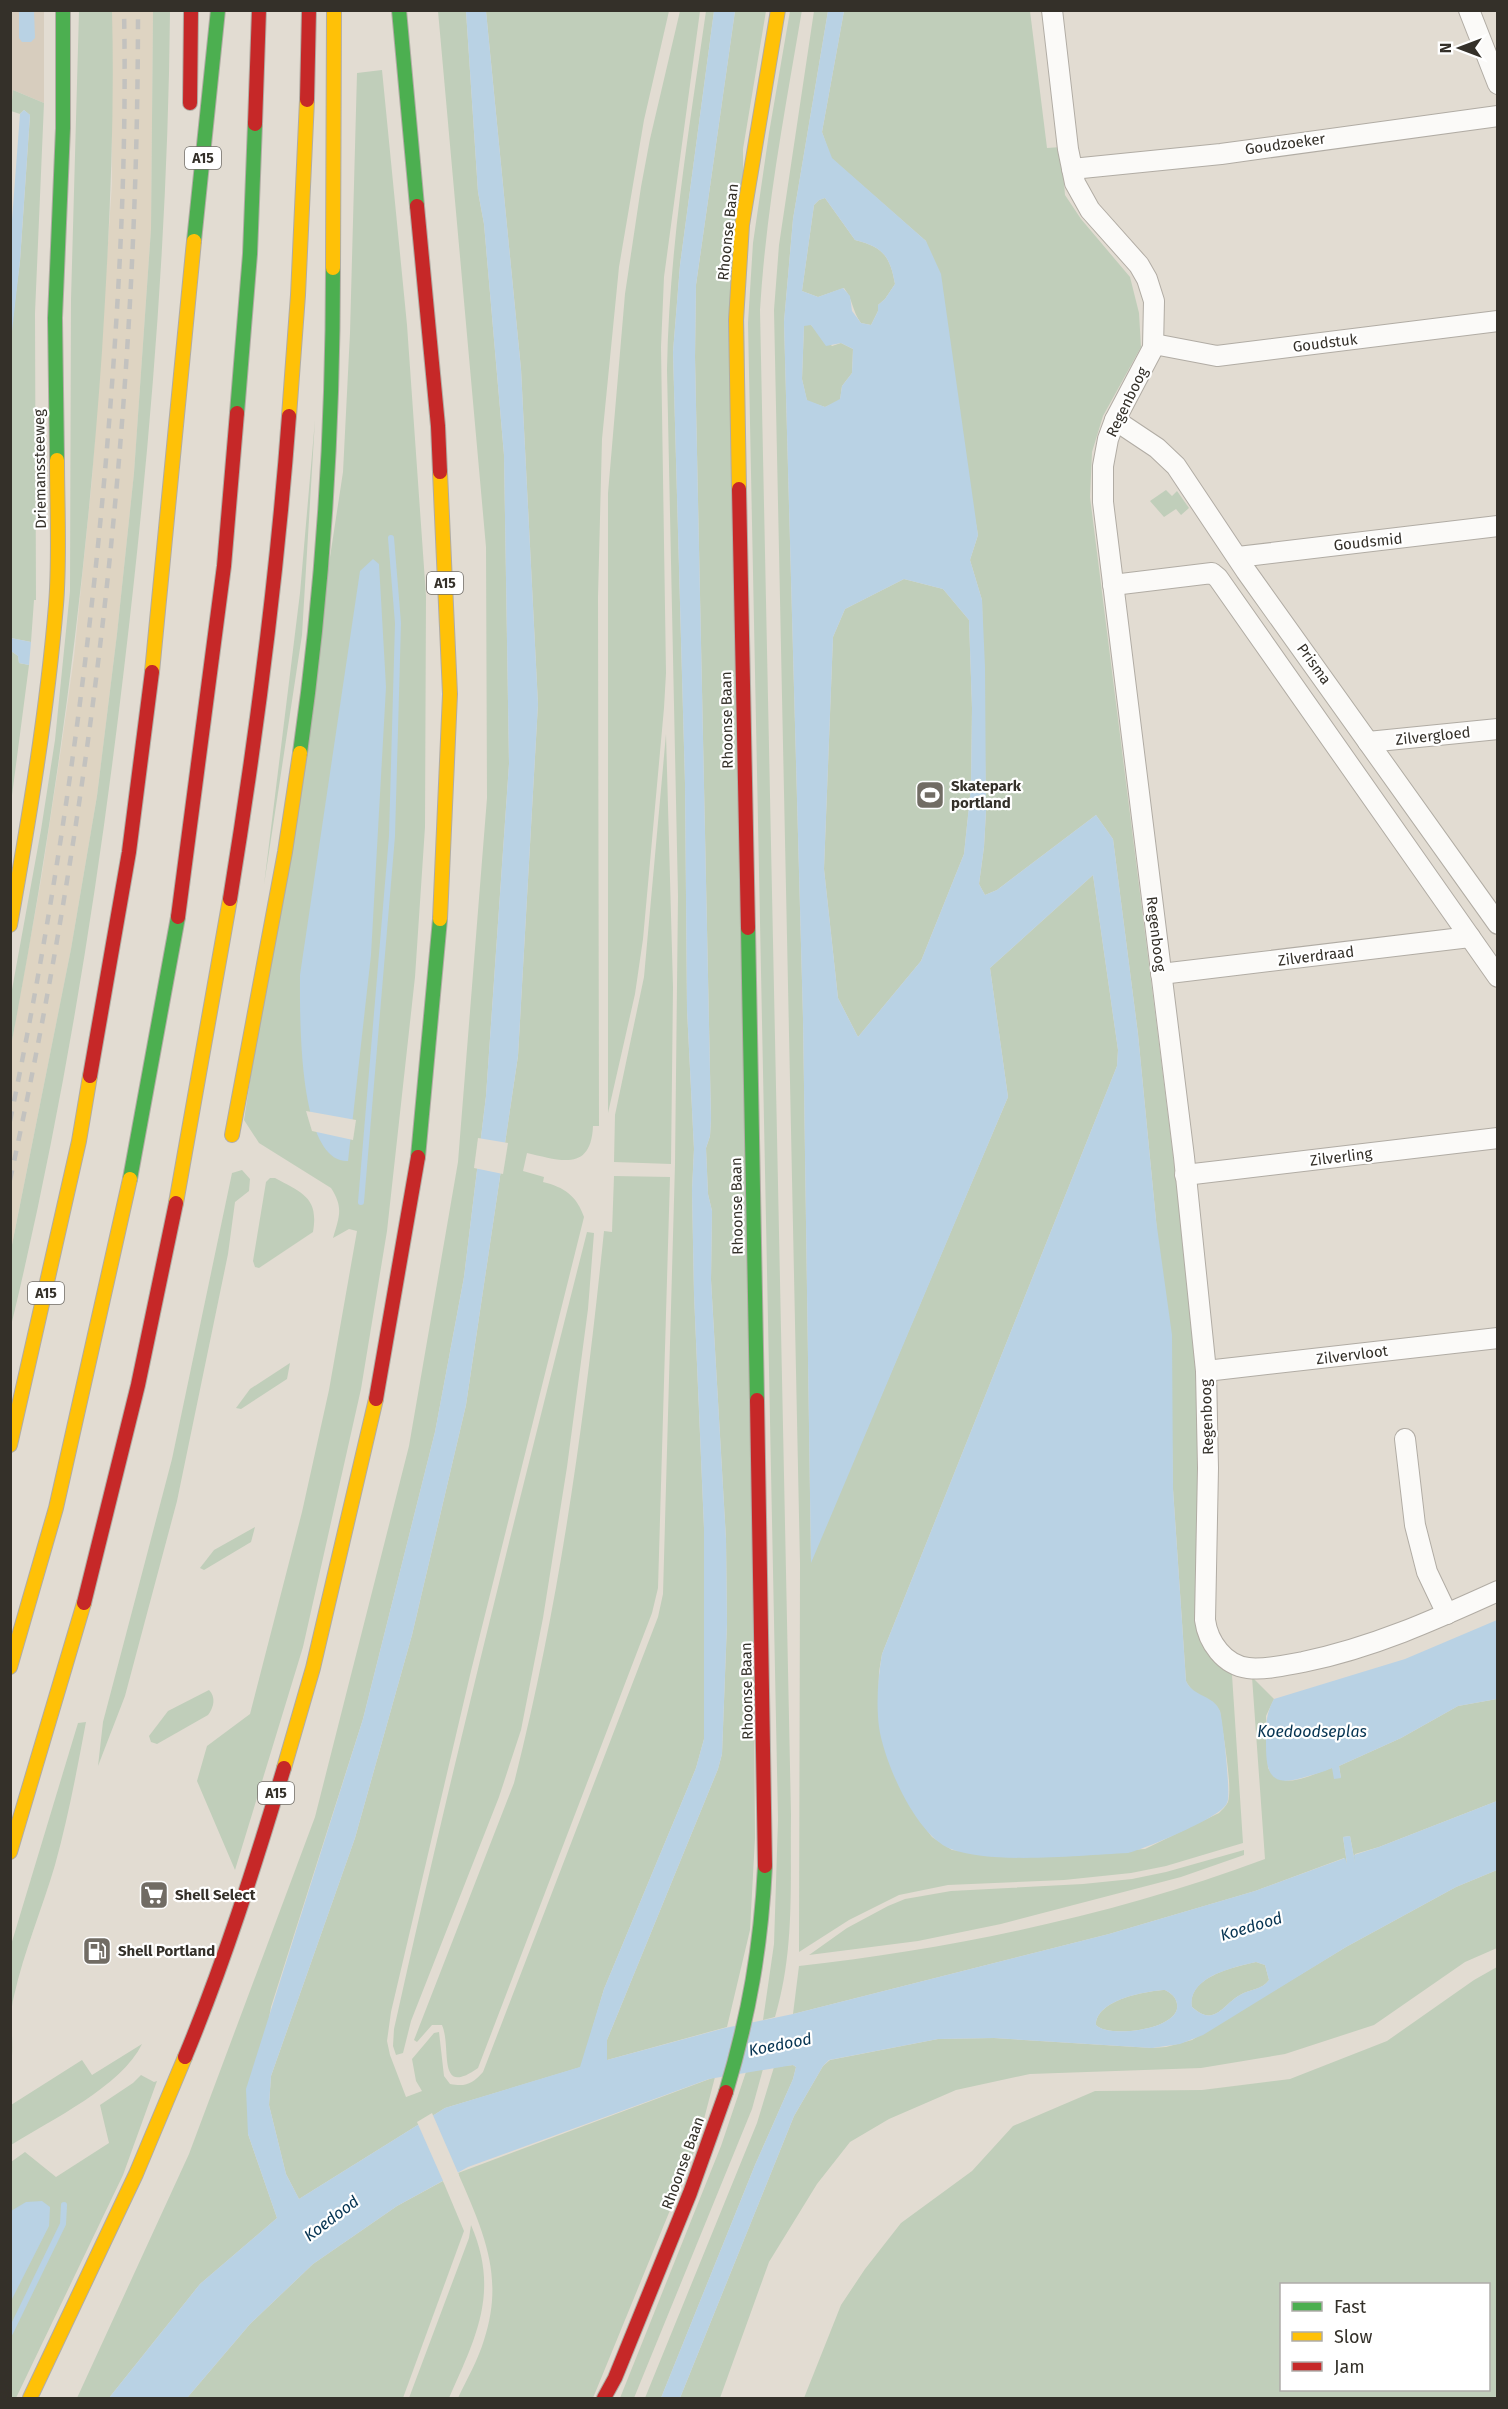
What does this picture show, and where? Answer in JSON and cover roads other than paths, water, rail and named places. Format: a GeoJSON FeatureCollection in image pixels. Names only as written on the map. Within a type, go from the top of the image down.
{"type":"FeatureCollection","features":[{"type":"Feature","properties":{"kind":"main road","name":"Driemanssteeweg"},"geometry":{"type":"LineString","coordinates":[[10,925],[41,738],[56,604],[58,557],[55,318],[63,128],[63,10]]}},
{"type":"Feature","properties":{"kind":"main road"},"geometry":{"type":"LineString","coordinates":[[189,121],[191,10]]}},
{"type":"Feature","properties":{"kind":"main road","name":"A15"},"geometry":{"type":"LineString","coordinates":[[10,1445],[79,1141],[129,852],[159,614],[187,306],[218,10]]}},
{"type":"Feature","properties":{"kind":"main road"},"geometry":{"type":"LineString","coordinates":[[10,1667],[56,1508],[134,1164],[180,905],[225,555],[250,254],[259,10]]}},
{"type":"Feature","properties":{"kind":"main road"},"geometry":{"type":"LineString","coordinates":[[10,1852],[78,1625],[140,1375],[173,1220],[226,930],[253,760],[287,440],[304,170],[309,10]]}},
{"type":"Feature","properties":{"kind":"main road"},"geometry":{"type":"LineString","coordinates":[[232,1135],[285,852],[310,683],[322,558],[333,341],[334,10]]}},
{"type":"Feature","properties":{"kind":"main road","name":"A15"},"geometry":{"type":"LineString","coordinates":[[30,2398],[136,2174],[201,2019],[256,1862],[313,1668],[356,1489],[380,1381],[418,1155],[442,901],[450,694],[438,426],[399,10]]}},
{"type":"Feature","properties":{"kind":"main road","name":"Rhoonse Baan"},"geometry":{"type":"LineString","coordinates":[[604,2398],[615,2378],[691,2192],[724,2096],[750,2002],[758,1953],[766,1840],[736,320],[742,225],[778,10]]}},
{"type":"Feature","properties":{"kind":"main road","name":"A15"},"geometry":{"type":"LineString","coordinates":[[187,306],[189,155]]}},
{"type":"Feature","properties":{"kind":"main road","name":"Rhoonse Baan"},"geometry":{"type":"LineString","coordinates":[[610,2398],[615,2378]]}},
{"type":"Feature","properties":{"kind":"street","name":"Regenboog"},"geometry":{"type":"LineString","coordinates":[[1052,10],[1075,183],[1090,210],[1134,258],[1147,279],[1154,301],[1152,352],[1115,420],[1104,455],[1102,482],[1185,1175],[1206,1371],[1208,1468],[1205,1620],[1211,1642],[1222,1655],[1248,1668],[1285,1666],[1330,1657],[1380,1641],[1497,1591]]}},
{"type":"Feature","properties":{"kind":"street"},"geometry":{"type":"LineString","coordinates":[[1469,10],[1497,84]]}},
{"type":"Feature","properties":{"kind":"street","name":"Goudzoeker"},"geometry":{"type":"LineString","coordinates":[[1072,170],[1221,154],[1497,116]]}},
{"type":"Feature","properties":{"kind":"street","name":"Goudstuk"},"geometry":{"type":"LineString","coordinates":[[1154,344],[1217,356],[1497,321]]}},
{"type":"Feature","properties":{"kind":"street","name":"Prisma"},"geometry":{"type":"LineString","coordinates":[[1115,420],[1157,448],[1176,466],[1497,924]]}},
{"type":"Feature","properties":{"kind":"street","name":"Goudsmid"},"geometry":{"type":"LineString","coordinates":[[1238,557],[1497,526]]}},
{"type":"Feature","properties":{"kind":"street","name":"Prisma"},"geometry":{"type":"LineString","coordinates":[[1113,585],[1212,573],[1497,977]]}},
{"type":"Feature","properties":{"kind":"street","name":"Zilvergloed"},"geometry":{"type":"LineString","coordinates":[[1368,742],[1497,729]]}},
{"type":"Feature","properties":{"kind":"street","name":"Zilverdraad"},"geometry":{"type":"LineString","coordinates":[[1161,974],[1470,937]]}},
{"type":"Feature","properties":{"kind":"street","name":"Zilverling"},"geometry":{"type":"LineString","coordinates":[[1185,1175],[1497,1138]]}},
{"type":"Feature","properties":{"kind":"street","name":"Zilvervloot"},"geometry":{"type":"LineString","coordinates":[[1206,1371],[1497,1338]]}},
{"type":"Feature","properties":{"kind":"street"},"geometry":{"type":"LineString","coordinates":[[1405,1439],[1415,1525],[1427,1572],[1447,1614]]}},
{"type":"Feature","properties":{"kind":"water"},"geometry":{"type":"Polygon","coordinates":[[[19,11],[34,11],[35,38],[31,42],[22,42],[19,38],[19,11]]]}},
{"type":"Feature","properties":{"kind":"water","name":"Koedood"},"geometry":{"type":"Polygon","coordinates":[[[466,11],[486,11],[521,369],[538,704],[518,1056],[466,1405],[412,1635],[355,1838],[271,2076],[269,2105],[286,2174],[299,2199],[445,2108],[580,2067],[604,1989],[696,1768],[704,1739],[704,1528],[694,1294],[692,1190],[694,1149],[687,1009],[685,783],[673,352],[680,265],[714,11],[735,11],[696,285],[695,357],[711,1119],[710,1136],[706,1148],[708,1194],[712,1211],[711,1280],[726,1539],[727,1623],[722,1754],[718,1769],[607,2040],[607,2060],[725,2028],[793,2014],[1109,1934],[1255,1891],[1345,1858],[1347,1864],[1343,1837],[1350,1836],[1355,1863],[1354,1855],[1497,1801],[1497,1870],[1456,1887],[1346,1947],[1203,2035],[1180,2044],[1152,2048],[994,2038],[938,2039],[829,2060],[823,2066],[794,2116],[680,2398],[661,2398],[755,2165],[793,2079],[796,2067],[793,2065],[709,2079],[468,2167],[397,2206],[313,2264],[250,2324],[187,2398],[109,2398],[200,2284],[277,2218],[248,2134],[246,2089],[363,1719],[435,1432],[464,1277],[486,1096],[509,764],[504,455],[484,224],[478,192],[466,11]],[[1256,1962],[1214,1975],[1204,1981],[1192,1997],[1192,2007],[1200,2013],[1213,2015],[1240,1995],[1263,1986],[1269,1980],[1265,1965],[1256,1962]],[[1165,1990],[1134,1995],[1113,2003],[1098,2016],[1096,2025],[1103,2029],[1129,2031],[1143,2029],[1168,2020],[1175,2013],[1177,2004],[1176,1999],[1165,1990]]]}},
{"type":"Feature","properties":{"kind":"water"},"geometry":{"type":"Polygon","coordinates":[[[828,11],[844,11],[822,132],[832,158],[926,241],[941,274],[978,535],[970,560],[982,600],[985,667],[986,811],[979,884],[985,895],[997,890],[1096,815],[1113,839],[1138,1034],[1156,1220],[1172,1335],[1173,1489],[1186,1681],[1193,1690],[1213,1702],[1220,1711],[1228,1793],[1225,1806],[1208,1819],[1128,1853],[1013,1858],[969,1854],[951,1849],[938,1841],[926,1829],[904,1796],[887,1759],[879,1727],[878,1708],[882,1654],[1117,1066],[1118,1050],[1093,875],[990,968],[1008,1097],[811,1563],[803,1018],[784,322],[793,219],[828,11]],[[825,198],[814,205],[802,291],[818,297],[843,288],[850,296],[852,311],[861,323],[871,325],[878,311],[878,305],[895,284],[891,266],[879,250],[855,240],[825,198]],[[811,325],[804,326],[802,379],[807,400],[825,407],[840,399],[842,386],[852,373],[853,349],[841,343],[826,346],[811,325]],[[904,579],[845,609],[833,637],[824,869],[838,998],[858,1037],[921,961],[964,854],[971,787],[972,708],[969,620],[943,589],[904,579]]]}},
{"type":"Feature","properties":{"kind":"water"},"geometry":{"type":"Polygon","coordinates":[[[24,110],[30,115],[20,261],[11,340],[11,233],[20,114],[24,110]]]}},
{"type":"Feature","properties":{"kind":"water"},"geometry":{"type":"Polygon","coordinates":[[[373,559],[379,564],[386,687],[371,955],[348,1161],[331,1155],[319,1138],[310,1112],[302,1050],[300,975],[360,571],[373,559]]]}},
{"type":"Feature","properties":{"kind":"water"},"geometry":{"type":"Polygon","coordinates":[[[11,638],[31,642],[29,665],[19,663],[18,656],[11,651],[11,638]]]}},
{"type":"Feature","properties":{"kind":"water","name":"Koedoodseplas"},"geometry":{"type":"Polygon","coordinates":[[[1497,1620],[1497,1699],[1458,1706],[1401,1738],[1339,1766],[1341,1778],[1334,1779],[1332,1768],[1285,1781],[1274,1777],[1270,1772],[1266,1756],[1266,1727],[1274,1699],[1405,1659],[1497,1620]]]}},
{"type":"Feature","properties":{"kind":"water"},"geometry":{"type":"Polygon","coordinates":[[[42,2201],[50,2207],[49,2226],[11,2301],[11,2211],[26,2202],[42,2201]]]}},
{"type":"Feature","properties":{"kind":"waterway"},"geometry":{"type":"LineString","coordinates":[[361,1202],[392,836],[398,623],[391,538]]}},
{"type":"Feature","properties":{"kind":"waterway"},"geometry":{"type":"LineString","coordinates":[[10,2333],[63,2224],[64,2205]]}},
{"type":"Feature","properties":{"kind":"railway"},"geometry":{"type":"LineString","coordinates":[[10,1121],[42,954],[69,786],[99,533],[111,394],[121,230],[124,10]]}},
{"type":"Feature","properties":{"kind":"railway"},"geometry":{"type":"LineString","coordinates":[[10,1180],[40,1036],[65,890],[106,598],[120,452],[130,305],[136,157],[138,10]]}},
{"type":"Feature","properties":{"kind":"place","name":"Skatepark portland"},"geometry":{"type":"Point","coordinates":[930,795]}},
{"type":"Feature","properties":{"kind":"place","name":"Shell Select"},"geometry":{"type":"Point","coordinates":[154,1895]}},
{"type":"Feature","properties":{"kind":"place","name":"Shell Portland"},"geometry":{"type":"Point","coordinates":[97,1951]}}]}
